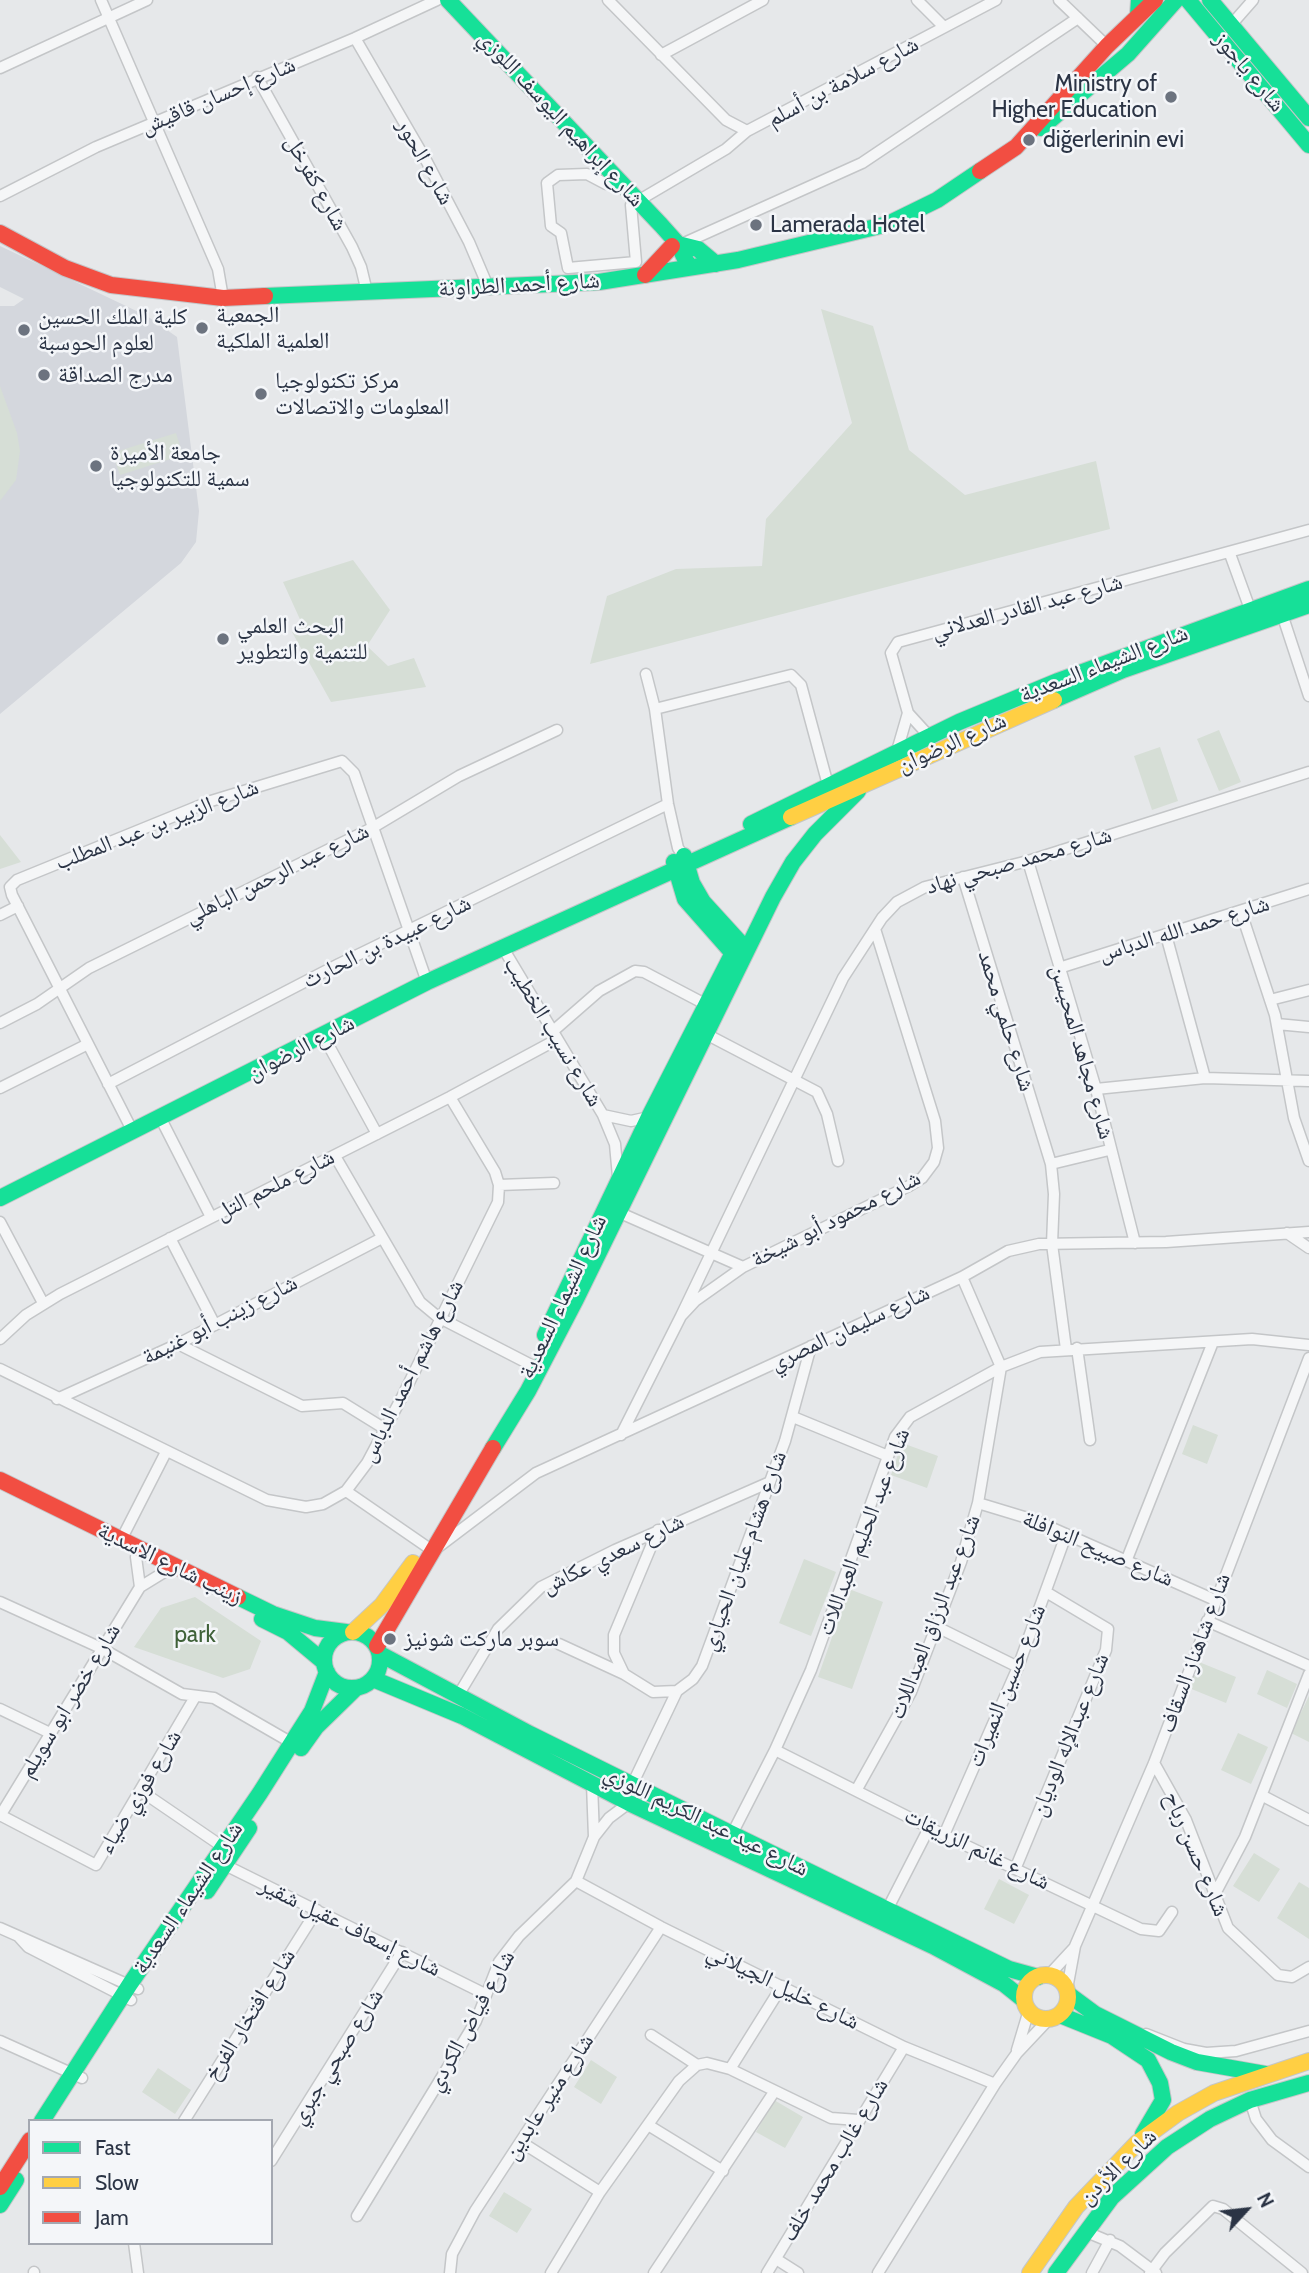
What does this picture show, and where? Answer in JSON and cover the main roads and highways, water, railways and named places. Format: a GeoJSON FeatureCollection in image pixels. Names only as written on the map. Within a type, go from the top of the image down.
{"type":"FeatureCollection","features":[{"type":"Feature","properties":{"kind":"main road","name":"شارع إبراهيم اليوسف اللوزي"},"geometry":{"type":"LineString","coordinates":[[448,0],[638,200],[676,243],[685,268]]}},
{"type":"Feature","properties":{"kind":"main road","name":"شارع أحمد الطراونة"},"geometry":{"type":"LineString","coordinates":[[1022,141],[1139,7],[1155,0]]}},
{"type":"Feature","properties":{"kind":"main road","name":"شارع أحمد الطراونة"},"geometry":{"type":"LineString","coordinates":[[0,233],[65,268],[111,285],[223,298],[489,289],[599,282],[716,264],[902,220],[964,183],[1058,116],[1128,54],[1177,0]]}},
{"type":"Feature","properties":{"kind":"main road","name":"شارع ياجوز"},"geometry":{"type":"LineString","coordinates":[[1188,0],[1309,145]]}},
{"type":"Feature","properties":{"kind":"main road","name":"شارع ياجوز"},"geometry":{"type":"LineString","coordinates":[[1210,0],[1309,118]]}},
{"type":"Feature","properties":{"kind":"main road"},"geometry":{"type":"LineString","coordinates":[[645,275],[676,243],[704,252],[716,264]]}},
{"type":"Feature","properties":{"kind":"main road","name":"شارع الشيماء السعدية"},"geometry":{"type":"LineString","coordinates":[[828,785],[929,736],[1026,702],[1250,609],[1309,589]]}},
{"type":"Feature","properties":{"kind":"main road"},"geometry":{"type":"LineString","coordinates":[[1061,688],[1123,670],[1309,605]]}},
{"type":"Feature","properties":{"kind":"main road","name":"شارع الرضوان"},"geometry":{"type":"LineString","coordinates":[[679,860],[871,779],[1026,702]]}},
{"type":"Feature","properties":{"kind":"main road"},"geometry":{"type":"LineString","coordinates":[[679,860],[685,899],[704,914],[739,950],[793,862],[825,822],[871,779]]}},
{"type":"Feature","properties":{"kind":"main road","name":"شارع الرضوان"},"geometry":{"type":"LineString","coordinates":[[0,1198],[324,1037],[428,982],[604,902],[616,891],[828,785]]}},
{"type":"Feature","properties":{"kind":"main road","name":"شارع الشيماء السعدية"},"geometry":{"type":"LineString","coordinates":[[535,1368],[649,1117],[705,1004],[739,950]]}},
{"type":"Feature","properties":{"kind":"main road","name":"شارع الشيماء السعدية"},"geometry":{"type":"LineString","coordinates":[[378,1650],[426,1549],[535,1368],[618,1212],[706,1034],[739,950]]}},
{"type":"Feature","properties":{"kind":"main road","name":"زينب شارع الاسدية"},"geometry":{"type":"LineString","coordinates":[[0,1480],[273,1614],[315,1628],[349,1632]]}},
{"type":"Feature","properties":{"kind":"main road","name":"زينب شارع الاسدية"},"geometry":{"type":"LineString","coordinates":[[0,1489],[288,1632],[326,1667]]}},
{"type":"Feature","properties":{"kind":"main road","name":"شارع الشيماء السعدية"},"geometry":{"type":"LineString","coordinates":[[349,1632],[382,1605],[426,1549]]}},
{"type":"Feature","properties":{"kind":"main road"},"geometry":{"type":"LineString","coordinates":[[349,1632],[367,1636],[378,1650],[380,1663],[373,1679],[356,1688],[340,1686],[326,1667],[327,1646],[349,1632]]}},
{"type":"Feature","properties":{"kind":"main road","name":"شارع عيد عبد الكريم اللوزي"},"geometry":{"type":"LineString","coordinates":[[378,1650],[632,1785],[887,1910],[1009,1969],[1044,1976]]}},
{"type":"Feature","properties":{"kind":"main road","name":"شارع الشيماء السعدية"},"geometry":{"type":"LineString","coordinates":[[55,2119],[77,2076],[221,1857],[312,1711],[326,1667]]}},
{"type":"Feature","properties":{"kind":"main road","name":"شارع عيد عبد الكريم اللوزي"},"geometry":{"type":"LineString","coordinates":[[373,1679],[463,1716],[629,1803],[933,1946],[982,1971],[1027,2005]]}},
{"type":"Feature","properties":{"kind":"main road","name":"شارع الشيماء السعدية"},"geometry":{"type":"LineString","coordinates":[[221,1857],[316,1727],[356,1688]]}},
{"type":"Feature","properties":{"kind":"main road"},"geometry":{"type":"LineString","coordinates":[[1137,2143],[1163,2100],[1152,2067],[1131,2046],[1080,2021],[1054,2017],[1038,2018],[1027,2005],[1029,1984],[1044,1976],[1060,1980],[1068,1992],[1085,2007],[1131,2032],[1197,2062],[1265,2074]]}},
{"type":"Feature","properties":{"kind":"main road"},"geometry":{"type":"LineString","coordinates":[[1054,2017],[1067,2006],[1068,1992]]}},
{"type":"Feature","properties":{"kind":"main road","name":"شارع الأردن"},"geometry":{"type":"LineString","coordinates":[[1030,2273],[1076,2207],[1137,2143],[1178,2113],[1214,2093],[1309,2061]]}},
{"type":"Feature","properties":{"kind":"main road","name":"شارع الشيماء السعدية"},"geometry":{"type":"LineString","coordinates":[[44,2119],[77,2076]]}},
{"type":"Feature","properties":{"kind":"main road","name":"شارع الأردن"},"geometry":{"type":"LineString","coordinates":[[1056,2273],[1084,2231],[1135,2174],[1167,2147],[1210,2119],[1250,2100],[1309,2083]]}},
{"type":"Feature","properties":{"kind":"main road"},"geometry":{"type":"LineString","coordinates":[[0,2187],[28,2143]]}},
{"type":"Feature","properties":{"kind":"main road"},"geometry":{"type":"LineString","coordinates":[[0,2204],[28,2162]]}},
{"type":"Feature","properties":{"kind":"place","name":"Ministry of Higher Education"},"geometry":{"type":"Point","coordinates":[1171,97]}},
{"type":"Feature","properties":{"kind":"place","name":"diğerlerinin evi"},"geometry":{"type":"Point","coordinates":[1029,140]}},
{"type":"Feature","properties":{"kind":"place","name":"Lamerada Hotel"},"geometry":{"type":"Point","coordinates":[756,225]}},
{"type":"Feature","properties":{"kind":"place","name":"الجمعية العلمية الملكية"},"geometry":{"type":"Point","coordinates":[202,328]}},
{"type":"Feature","properties":{"kind":"place","name":"كلية الملك الحسين لعلوم الحوسبة"},"geometry":{"type":"Point","coordinates":[24,330]}},
{"type":"Feature","properties":{"kind":"place","name":"مدرج الصداقة"},"geometry":{"type":"Point","coordinates":[44,375]}},
{"type":"Feature","properties":{"kind":"place","name":"مركز تكنولوجيا المعلومات والاتصالات"},"geometry":{"type":"Point","coordinates":[261,394]}},
{"type":"Feature","properties":{"kind":"place","name":"جامعة الأميرة سمية للتكنولوجيا"},"geometry":{"type":"Point","coordinates":[96,466]}},
{"type":"Feature","properties":{"kind":"place","name":"البحث العلمي للتنمية والتطوير"},"geometry":{"type":"Point","coordinates":[223,639]}},
{"type":"Feature","properties":{"kind":"place","name":"سوبر ماركت شونيز"},"geometry":{"type":"Point","coordinates":[390,1639]}},
{"type":"Feature","properties":{"kind":"park label","name":"park"},"geometry":{"type":"Point","coordinates":[195,1635]}}]}
